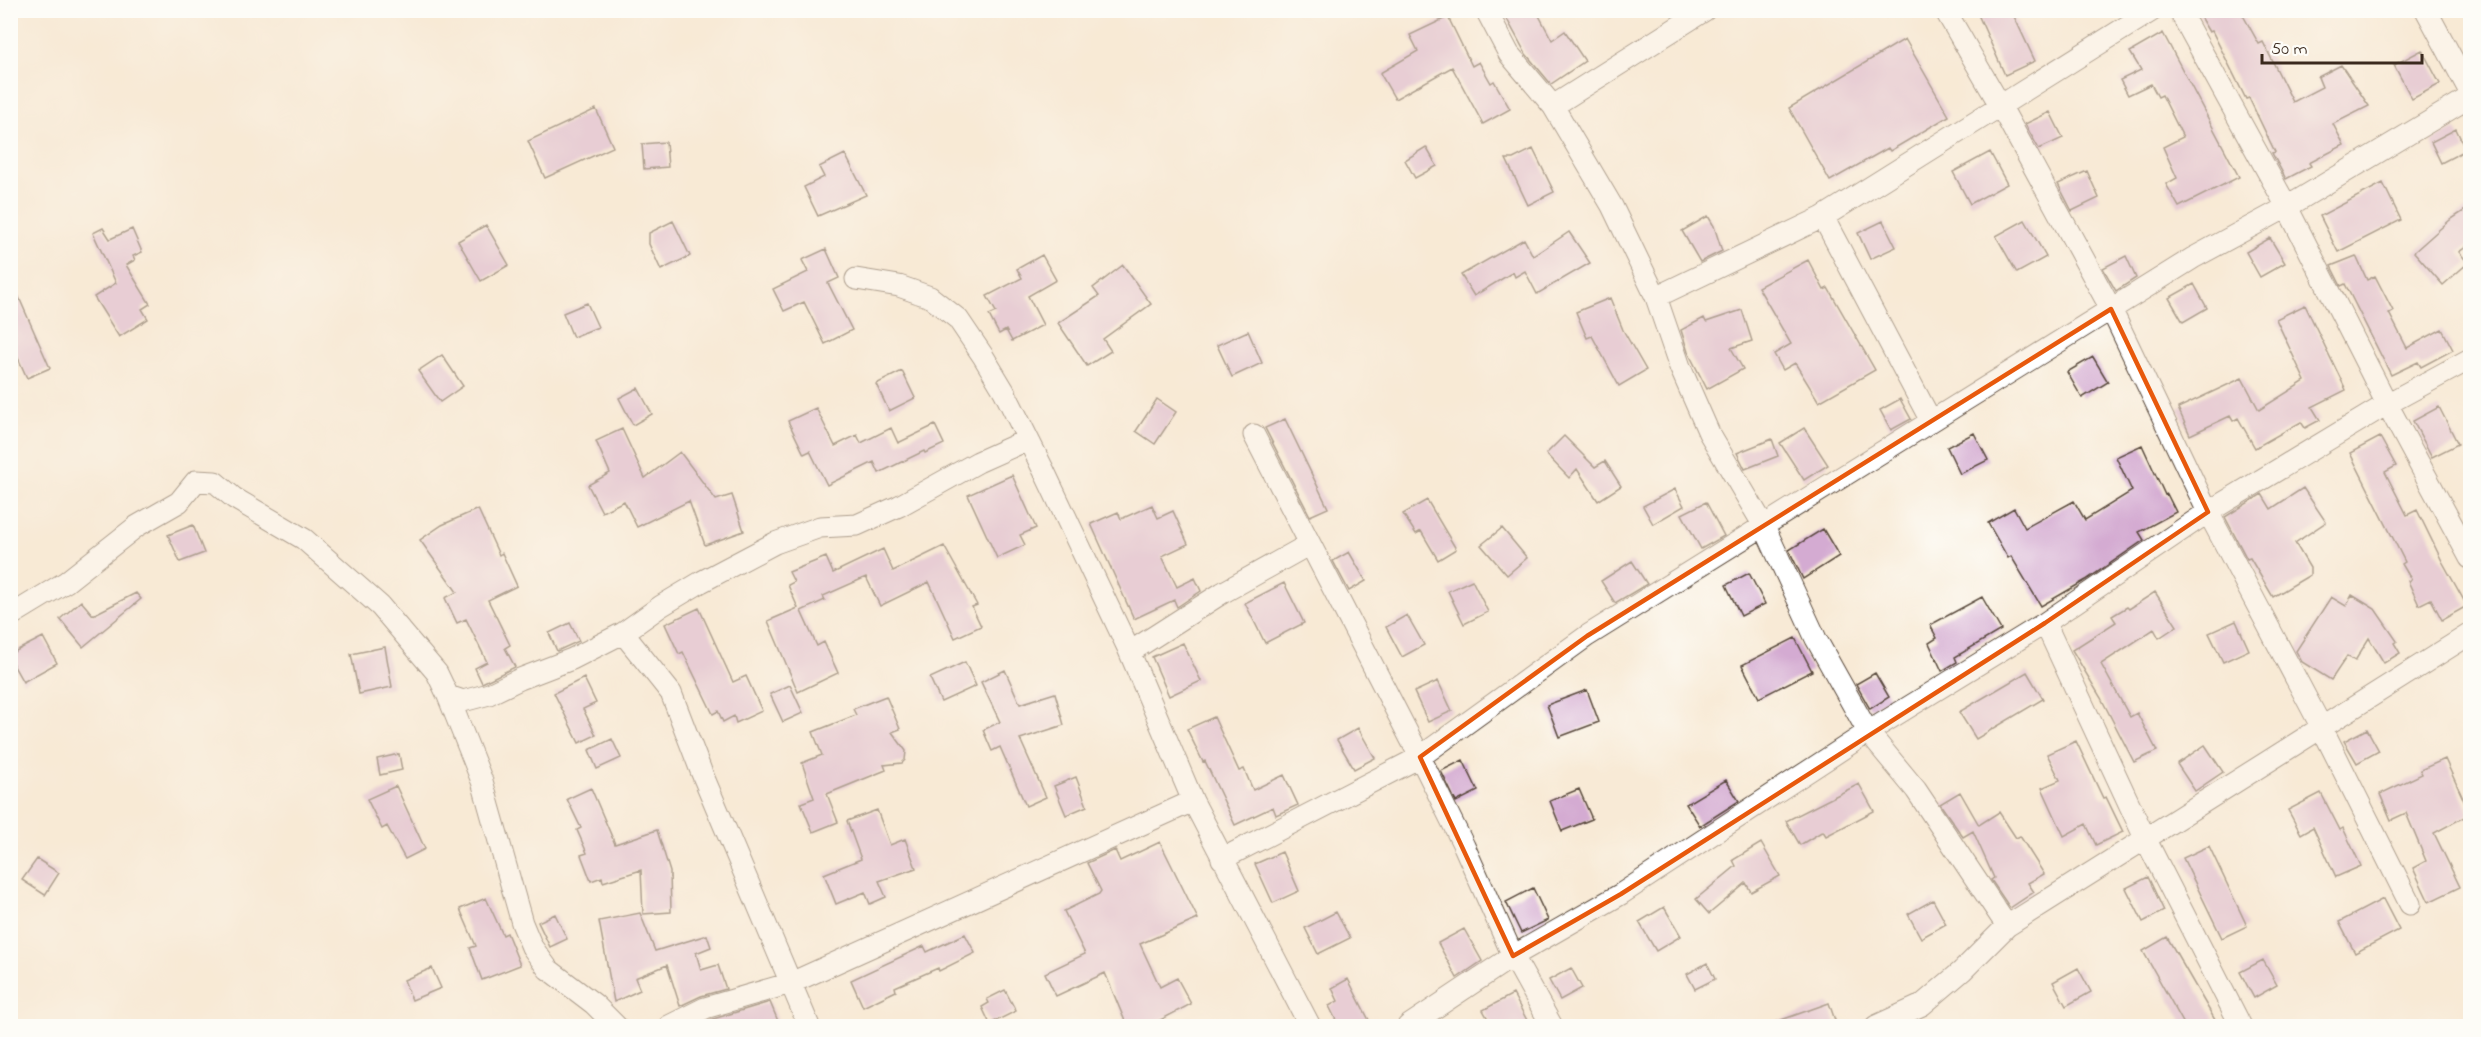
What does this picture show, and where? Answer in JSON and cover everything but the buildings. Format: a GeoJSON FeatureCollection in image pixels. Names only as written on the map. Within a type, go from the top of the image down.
{"type":"FeatureCollection","features":[{"type":"Feature","properties":{"kind":"street"},"geometry":{"type":"LineString","coordinates":[[1486,10],[1509,54],[1553,106],[1612,206],[1656,297],[1680,367],[1709,433],[1764,526],[1816,639],[1868,732],[1916,790],[2007,926]]}},
{"type":"Feature","properties":{"kind":"street"},"geometry":{"type":"LineString","coordinates":[[1553,106],[1705,10]]}},
{"type":"Feature","properties":{"kind":"street"},"geometry":{"type":"LineString","coordinates":[[1945,10],[2000,105],[2111,309],[2208,512],[2321,726],[2410,904]]}},
{"type":"Feature","properties":{"kind":"street"},"geometry":{"type":"LineString","coordinates":[[1656,297],[1823,217],[2153,10]]}},
{"type":"Feature","properties":{"kind":"street"},"geometry":{"type":"LineString","coordinates":[[2179,10],[2287,207],[2387,404],[2470,558]]}},
{"type":"Feature","properties":{"kind":"street"},"geometry":{"type":"LineString","coordinates":[[2426,10],[2470,92]]}},
{"type":"Feature","properties":{"kind":"street"},"geometry":{"type":"LineString","coordinates":[[1222,859],[1420,757],[1587,636],[2193,258],[2287,207],[2470,97]]}},
{"type":"Feature","properties":{"kind":"street"},"geometry":{"type":"LineString","coordinates":[[1823,217],[1931,421]]}},
{"type":"Feature","properties":{"kind":"street"},"geometry":{"type":"LineString","coordinates":[[856,279],[900,286],[930,297],[958,319],[1004,391],[1130,651],[1193,801],[1310,1026]]}},
{"type":"Feature","properties":{"kind":"street"},"geometry":{"type":"LineString","coordinates":[[1408,1026],[1514,956],[1621,894],[1868,732],[2045,623],[2208,512],[2387,404],[2470,359]]}},
{"type":"Feature","properties":{"kind":"street"},"geometry":{"type":"LineString","coordinates":[[1254,435],[1308,545],[1420,757],[1514,956],[1552,1026]]}},
{"type":"Feature","properties":{"kind":"street"},"geometry":{"type":"LineString","coordinates":[[448,696],[463,701],[489,694],[572,659],[623,633],[681,594],[775,543],[820,527],[857,525],[899,506],[978,462],[1027,440]]}},
{"type":"Feature","properties":{"kind":"street"},"geometry":{"type":"LineString","coordinates":[[10,616],[66,582],[137,526],[179,502],[196,481],[215,482],[234,498],[304,539],[380,606],[437,673],[482,781],[522,923],[532,947],[548,969],[594,1004],[616,1026]]}},
{"type":"Feature","properties":{"kind":"street"},"geometry":{"type":"LineString","coordinates":[[1130,651],[1222,592],[1308,545]]}},
{"type":"Feature","properties":{"kind":"street"},"geometry":{"type":"LineString","coordinates":[[2045,623],[2145,838],[2241,1026]]}},
{"type":"Feature","properties":{"kind":"street"},"geometry":{"type":"LineString","coordinates":[[623,633],[671,693],[701,771],[809,1026]]}},
{"type":"Feature","properties":{"kind":"street"},"geometry":{"type":"LineString","coordinates":[[1876,1026],[1922,1005],[1962,971],[2007,926],[2470,634]]}},
{"type":"Feature","properties":{"kind":"street"},"geometry":{"type":"LineString","coordinates":[[669,1026],[705,1008],[791,983],[1193,801]]}},
{"type":"Feature","properties":{"kind":"highlighted area"},"geometry":{"type":"Polygon","coordinates":[[[2111,309],[2208,512],[2045,623],[1621,894],[1513,956],[1420,757],[1587,636],[2111,309]]]}}]}
